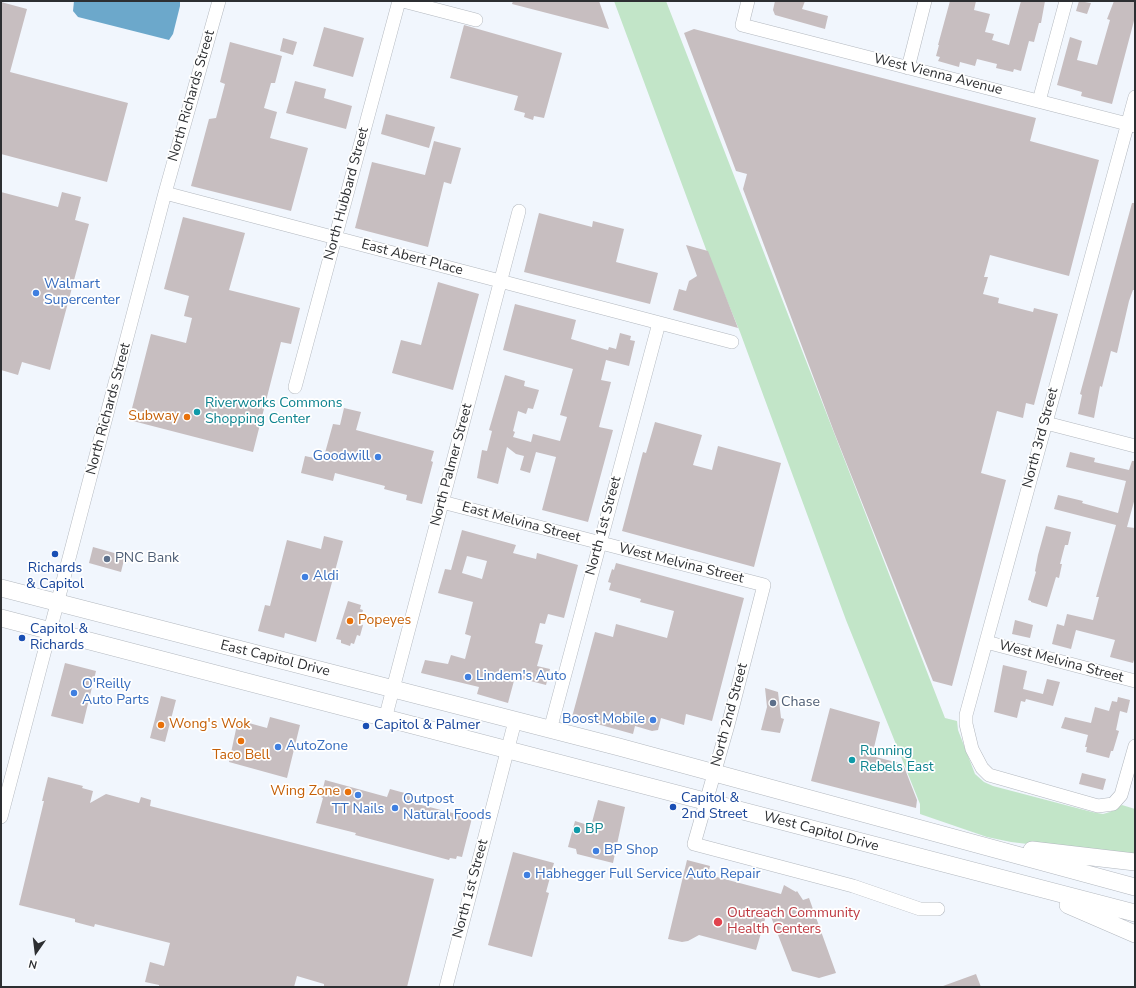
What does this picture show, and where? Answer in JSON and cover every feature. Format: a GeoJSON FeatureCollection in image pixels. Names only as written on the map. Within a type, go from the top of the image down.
{"type":"FeatureCollection","features":[{"type":"Feature","properties":{"kind":"main road","name":"East Capitol Drive"},"geometry":{"type":"LineString","coordinates":[[1,588],[550,730]]}},
{"type":"Feature","properties":{"kind":"main road"},"geometry":{"type":"LineString","coordinates":[[1,618],[507,751]]}},
{"type":"Feature","properties":{"kind":"main road","name":"West Capitol Drive"},"geometry":{"type":"LineString","coordinates":[[550,730],[984,845],[1135,887]]}},
{"type":"Feature","properties":{"kind":"main road","name":"West Capitol Drive"},"geometry":{"type":"LineString","coordinates":[[507,751],[1135,914]]}},
{"type":"Feature","properties":{"kind":"main road"},"geometry":{"type":"LineString","coordinates":[[984,845],[1135,862]]}},
{"type":"Feature","properties":{"kind":"main road"},"geometry":{"type":"LineString","coordinates":[[1024,885],[1135,934]]}},
{"type":"Feature","properties":{"kind":"street","name":"North Richards Street"},"geometry":{"type":"LineString","coordinates":[[1,817],[165,193],[219,1]]}},
{"type":"Feature","properties":{"kind":"street","name":"North Hubbard Street"},"geometry":{"type":"LineString","coordinates":[[295,387],[398,1]]}},
{"type":"Feature","properties":{"kind":"street"},"geometry":{"type":"LineString","coordinates":[[403,1],[476,20]]}},
{"type":"Feature","properties":{"kind":"street","name":"West Vienna Avenue"},"geometry":{"type":"LineString","coordinates":[[748,1],[742,25],[1131,125]]}},
{"type":"Feature","properties":{"kind":"street"},"geometry":{"type":"LineString","coordinates":[[908,68],[925,1]]}},
{"type":"Feature","properties":{"kind":"street"},"geometry":{"type":"LineString","coordinates":[[1039,101],[1066,1]]}},
{"type":"Feature","properties":{"kind":"street","name":"North 3rd Street"},"geometry":{"type":"LineString","coordinates":[[1135,98],[1131,125],[1046,422],[966,715],[966,724],[972,749],[982,768],[989,775],[1098,806],[1113,804],[1121,795],[1135,746]]}},
{"type":"Feature","properties":{"kind":"street","name":"East Abert Place"},"geometry":{"type":"LineString","coordinates":[[165,193],[732,342]]}},
{"type":"Feature","properties":{"kind":"street","name":"North Palmer Street"},"geometry":{"type":"LineString","coordinates":[[385,719],[519,211]]}},
{"type":"Feature","properties":{"kind":"street","name":"North 1st Street"},"geometry":{"type":"LineString","coordinates":[[550,730],[659,323]]}},
{"type":"Feature","properties":{"kind":"street"},"geometry":{"type":"LineString","coordinates":[[1046,422],[1135,446]]}},
{"type":"Feature","properties":{"kind":"street","name":"East Melvina Street"},"geometry":{"type":"LineString","coordinates":[[442,502],[599,543]]}},
{"type":"Feature","properties":{"kind":"street","name":"West Melvina Street"},"geometry":{"type":"LineString","coordinates":[[599,543],[764,584]]}},
{"type":"Feature","properties":{"kind":"street","name":"North 2nd Street"},"geometry":{"type":"LineString","coordinates":[[764,584],[715,774],[705,802],[694,844],[853,886],[920,909],[938,909]]}},
{"type":"Feature","properties":{"kind":"street","name":"West Melvina Street"},"geometry":{"type":"LineString","coordinates":[[986,642],[1135,681]]}},
{"type":"Feature","properties":{"kind":"street","name":"North 1st Street"},"geometry":{"type":"LineString","coordinates":[[446,987],[515,721]]}},
{"type":"Feature","properties":{"kind":"green space"},"geometry":{"type":"Polygon","coordinates":[[[614,1],[666,1],[945,718],[957,721],[958,730],[975,774],[984,782],[993,786],[1092,812],[1103,814],[1122,805],[1135,809],[1135,857],[1011,842],[987,837],[920,814],[920,804],[846,620],[740,332],[707,252],[614,1]]]}},
{"type":"Feature","properties":{"kind":"water"},"geometry":{"type":"Polygon","coordinates":[[[74,1],[180,1],[180,6],[173,34],[169,40],[78,17],[73,11],[74,1]]]}},
{"type":"Feature","properties":{"kind":"building"},"geometry":{"type":"Polygon","coordinates":[[[513,1],[599,1],[609,29],[512,4],[513,1]]]}},
{"type":"Feature","properties":{"kind":"building"},"geometry":{"type":"Polygon","coordinates":[[[775,1],[805,1],[802,9],[828,16],[825,29],[775,15],[773,10],[775,1]]]}},
{"type":"Feature","properties":{"kind":"building"},"geometry":{"type":"Polygon","coordinates":[[[950,1],[976,1],[974,10],[990,14],[985,32],[994,34],[992,40],[1009,45],[1021,1],[1045,1],[1041,23],[1039,23],[1034,42],[1029,41],[1021,71],[1014,69],[1013,72],[996,68],[997,64],[977,59],[975,66],[960,62],[959,67],[938,61],[940,57],[936,56],[938,45],[950,1]]]}},
{"type":"Feature","properties":{"kind":"building"},"geometry":{"type":"Polygon","coordinates":[[[1079,1],[1091,3],[1087,14],[1076,11],[1079,1]]]}},
{"type":"Feature","properties":{"kind":"building"},"geometry":{"type":"Polygon","coordinates":[[[1114,1],[1135,1],[1135,17],[1112,104],[1081,96],[1082,92],[1057,85],[1070,37],[1082,41],[1077,60],[1097,65],[1110,20],[1107,19],[1114,1]]]}},
{"type":"Feature","properties":{"kind":"building"},"geometry":{"type":"Polygon","coordinates":[[[1,2],[27,9],[10,72],[128,103],[107,182],[1,154],[1,2]]]}},
{"type":"Feature","properties":{"kind":"building"},"geometry":{"type":"Polygon","coordinates":[[[464,25],[562,53],[544,118],[534,116],[533,120],[524,117],[525,113],[514,110],[518,96],[450,78],[464,25]]]}},
{"type":"Feature","properties":{"kind":"building"},"geometry":{"type":"Polygon","coordinates":[[[324,27],[364,38],[353,77],[313,66],[324,27]]]}},
{"type":"Feature","properties":{"kind":"building"},"geometry":{"type":"Polygon","coordinates":[[[694,29],[1036,118],[1030,141],[1099,160],[1069,276],[990,255],[984,277],[988,277],[983,294],[999,298],[998,303],[1033,312],[1034,308],[1058,314],[1034,405],[1026,403],[1023,418],[997,411],[981,473],[1006,480],[952,686],[933,681],[834,432],[743,189],[747,174],[736,171],[684,33],[694,29]]]}},
{"type":"Feature","properties":{"kind":"building"},"geometry":{"type":"Polygon","coordinates":[[[283,38],[297,42],[293,55],[280,51],[283,38]]]}},
{"type":"Feature","properties":{"kind":"building"},"geometry":{"type":"Polygon","coordinates":[[[230,42],[282,56],[275,83],[271,83],[264,108],[277,112],[270,138],[308,148],[291,211],[191,186],[209,119],[216,118],[225,84],[220,82],[230,42]]]}},
{"type":"Feature","properties":{"kind":"building"},"geometry":{"type":"Polygon","coordinates":[[[295,81],[326,89],[324,98],[352,106],[346,129],[286,113],[295,81]]]}},
{"type":"Feature","properties":{"kind":"building"},"geometry":{"type":"Polygon","coordinates":[[[386,114],[435,127],[429,148],[381,134],[386,114]]]}},
{"type":"Feature","properties":{"kind":"building"},"geometry":{"type":"Polygon","coordinates":[[[434,141],[461,148],[451,184],[444,182],[428,247],[355,228],[372,162],[425,175],[434,141]]]}},
{"type":"Feature","properties":{"kind":"building","name":"Walmart Supercenter"},"geometry":{"type":"Polygon","coordinates":[[[1,192],[58,207],[62,192],[81,197],[75,220],[89,224],[50,370],[22,362],[18,375],[1,370],[1,192]]]}},
{"type":"Feature","properties":{"kind":"building"},"geometry":{"type":"Polygon","coordinates":[[[1132,203],[1135,203],[1135,290],[1133,290],[1129,301],[1117,353],[1111,351],[1102,387],[1100,386],[1094,418],[1078,414],[1082,395],[1080,394],[1132,203]]]}},
{"type":"Feature","properties":{"kind":"building"},"geometry":{"type":"Polygon","coordinates":[[[539,213],[592,227],[593,221],[624,229],[616,262],[658,273],[650,304],[524,272],[539,213]]]}},
{"type":"Feature","properties":{"kind":"building"},"geometry":{"type":"Polygon","coordinates":[[[183,217],[245,233],[229,290],[300,308],[291,344],[281,342],[253,452],[129,420],[151,334],[186,343],[192,318],[184,316],[189,296],[164,289],[183,217]]]}},
{"type":"Feature","properties":{"kind":"building"},"geometry":{"type":"Polygon","coordinates":[[[686,245],[708,251],[738,328],[673,310],[679,289],[686,291],[689,281],[697,276],[686,245]]]}},
{"type":"Feature","properties":{"kind":"building"},"geometry":{"type":"Polygon","coordinates":[[[438,282],[479,294],[453,390],[392,373],[401,340],[421,345],[438,282]]]}},
{"type":"Feature","properties":{"kind":"building"},"geometry":{"type":"Polygon","coordinates":[[[515,304],[576,320],[571,339],[608,350],[609,347],[616,349],[620,333],[631,336],[630,340],[635,341],[629,366],[606,360],[601,380],[611,382],[599,427],[613,430],[588,522],[542,510],[556,457],[536,452],[530,473],[520,470],[524,456],[516,454],[507,447],[498,484],[477,478],[482,450],[487,451],[492,431],[489,430],[505,375],[525,381],[524,386],[539,390],[533,409],[528,408],[526,414],[518,411],[513,437],[531,442],[533,434],[560,441],[567,417],[560,415],[573,369],[503,350],[515,304]]]}},
{"type":"Feature","properties":{"kind":"building","name":"Goodwill"},"geometry":{"type":"Polygon","coordinates":[[[344,408],[361,412],[356,430],[434,451],[431,461],[433,462],[422,504],[406,500],[407,495],[384,489],[385,486],[335,473],[333,481],[301,473],[305,456],[323,460],[333,424],[340,425],[344,408]]]}},
{"type":"Feature","properties":{"kind":"building"},"geometry":{"type":"Polygon","coordinates":[[[655,422],[702,435],[693,465],[712,470],[718,446],[781,463],[754,567],[622,531],[643,452],[646,453],[655,422]]]}},
{"type":"Feature","properties":{"kind":"building"},"geometry":{"type":"Polygon","coordinates":[[[1070,452],[1095,458],[1094,462],[1129,470],[1132,461],[1135,461],[1135,498],[1127,527],[1135,528],[1135,657],[1133,663],[1110,657],[1115,640],[1076,630],[1071,649],[1052,644],[1057,624],[1064,626],[1067,614],[1093,620],[1099,597],[1096,597],[1116,525],[1054,509],[1058,495],[1083,501],[1082,503],[1118,513],[1126,481],[1066,467],[1070,452]]]}},
{"type":"Feature","properties":{"kind":"building"},"geometry":{"type":"Polygon","coordinates":[[[1046,526],[1071,532],[1068,545],[1065,545],[1060,564],[1062,564],[1059,578],[1056,577],[1047,607],[1028,600],[1046,526]]]}},
{"type":"Feature","properties":{"kind":"building"},"geometry":{"type":"Polygon","coordinates":[[[462,530],[516,545],[513,553],[536,559],[537,553],[578,565],[564,618],[548,614],[545,624],[540,623],[535,643],[543,645],[537,666],[550,669],[546,685],[515,677],[508,703],[477,694],[479,687],[421,673],[425,660],[448,664],[451,655],[465,659],[471,636],[465,634],[473,602],[438,593],[445,569],[451,570],[462,530]],[[467,556],[462,573],[482,579],[487,561],[467,556]]]}},
{"type":"Feature","properties":{"kind":"building","name":"Aldi"},"geometry":{"type":"Polygon","coordinates":[[[324,536],[343,541],[316,642],[285,633],[284,638],[258,631],[265,605],[270,606],[287,540],[321,549],[324,536]]]}},
{"type":"Feature","properties":{"kind":"building","name":"PNC Bank"},"geometry":{"type":"Polygon","coordinates":[[[93,547],[125,556],[121,572],[89,563],[93,547]]]}},
{"type":"Feature","properties":{"kind":"building"},"geometry":{"type":"Polygon","coordinates":[[[616,563],[744,598],[712,721],[686,714],[684,725],[661,718],[658,730],[652,731],[635,726],[633,734],[572,717],[595,632],[613,637],[616,624],[667,638],[674,611],[640,602],[641,599],[609,590],[611,583],[608,582],[612,569],[614,570],[616,563]]]}},
{"type":"Feature","properties":{"kind":"building","name":"Popeyes"},"geometry":{"type":"Polygon","coordinates":[[[348,601],[361,605],[360,609],[363,610],[359,624],[363,625],[360,636],[357,635],[354,644],[351,643],[350,646],[341,643],[341,640],[336,639],[348,601]]]}},
{"type":"Feature","properties":{"kind":"building"},"geometry":{"type":"Polygon","coordinates":[[[1015,620],[1033,625],[1030,638],[1012,634],[1015,620]]]}},
{"type":"Feature","properties":{"kind":"building","name":"O'Reilly Auto Parts"},"geometry":{"type":"Polygon","coordinates":[[[65,663],[96,671],[83,724],[51,716],[65,663]]]}},
{"type":"Feature","properties":{"kind":"building"},"geometry":{"type":"Polygon","coordinates":[[[1003,665],[1027,671],[1023,689],[1043,694],[1047,679],[1060,682],[1053,706],[1026,699],[1025,702],[1021,701],[1017,718],[994,712],[1003,665]]]}},
{"type":"Feature","properties":{"kind":"building","name":"Chase"},"geometry":{"type":"Polygon","coordinates":[[[765,688],[778,692],[781,718],[784,719],[780,733],[761,730],[767,707],[765,688]]]}},
{"type":"Feature","properties":{"kind":"building","name":"Wong's Wok"},"geometry":{"type":"Polygon","coordinates":[[[161,696],[176,700],[165,742],[150,738],[161,696]]]}},
{"type":"Feature","properties":{"kind":"building"},"geometry":{"type":"Polygon","coordinates":[[[1118,697],[1130,700],[1127,713],[1120,711],[1116,730],[1119,731],[1113,751],[1111,751],[1109,758],[1086,752],[1087,747],[1085,747],[1088,735],[1061,728],[1065,717],[1091,723],[1095,707],[1109,711],[1112,701],[1117,702],[1118,697]]]}},
{"type":"Feature","properties":{"kind":"building","name":"Running Rebels East"},"geometry":{"type":"Polygon","coordinates":[[[830,708],[880,722],[872,756],[903,764],[917,800],[916,808],[811,781],[830,708]]]}},
{"type":"Feature","properties":{"kind":"building"},"geometry":{"type":"Polygon","coordinates":[[[270,717],[300,725],[287,778],[229,762],[238,720],[267,728],[270,717]]]}},
{"type":"Feature","properties":{"kind":"building"},"geometry":{"type":"Polygon","coordinates":[[[1082,773],[1106,779],[1103,790],[1079,784],[1082,773]]]}},
{"type":"Feature","properties":{"kind":"building"},"geometry":{"type":"Polygon","coordinates":[[[48,777],[83,786],[82,788],[93,791],[90,803],[106,794],[139,803],[141,797],[151,800],[150,806],[434,879],[407,987],[324,987],[324,984],[297,976],[294,987],[159,987],[159,985],[145,982],[150,962],[164,966],[170,943],[95,924],[94,927],[75,922],[75,919],[19,905],[44,801],[42,801],[48,777]]]}},
{"type":"Feature","properties":{"kind":"building"},"geometry":{"type":"Polygon","coordinates":[[[325,780],[387,797],[390,789],[412,795],[410,802],[472,818],[462,857],[457,856],[456,859],[450,858],[449,860],[316,823],[323,798],[321,797],[325,780]]]}},
{"type":"Feature","properties":{"kind":"building"},"geometry":{"type":"Polygon","coordinates":[[[598,800],[625,807],[613,863],[577,854],[576,849],[568,847],[575,821],[591,826],[598,800]]]}},
{"type":"Feature","properties":{"kind":"building"},"geometry":{"type":"Polygon","coordinates":[[[513,852],[554,863],[546,892],[549,893],[532,957],[488,945],[513,852]]]}},
{"type":"Feature","properties":{"kind":"building","name":"Outreach Community Health Centers"},"geometry":{"type":"Polygon","coordinates":[[[687,860],[710,866],[709,870],[714,871],[713,876],[781,894],[784,885],[796,892],[797,891],[803,900],[809,898],[836,973],[819,978],[792,971],[768,909],[756,950],[699,935],[688,941],[682,942],[668,939],[687,860]]]}},
{"type":"Feature","properties":{"kind":"building"},"geometry":{"type":"Polygon","coordinates":[[[976,974],[981,987],[943,987],[943,986],[976,974]]]}},
{"type":"Feature","properties":{"kind":"place","name":"Walmart Supercenter"},"geometry":{"type":"Point","coordinates":[36,293]}},
{"type":"Feature","properties":{"kind":"place","name":"Riverworks Commons Shopping Center"},"geometry":{"type":"Point","coordinates":[197,412]}},
{"type":"Feature","properties":{"kind":"place","name":"Subway"},"geometry":{"type":"Point","coordinates":[187,417]}},
{"type":"Feature","properties":{"kind":"place","name":"Goodwill"},"geometry":{"type":"Point","coordinates":[378,457]}},
{"type":"Feature","properties":{"kind":"place","name":"Richards & Capitol"},"geometry":{"type":"Point","coordinates":[55,554]}},
{"type":"Feature","properties":{"kind":"place","name":"PNC Bank"},"geometry":{"type":"Point","coordinates":[107,559]}},
{"type":"Feature","properties":{"kind":"place","name":"Aldi"},"geometry":{"type":"Point","coordinates":[305,577]}},
{"type":"Feature","properties":{"kind":"place","name":"Popeyes"},"geometry":{"type":"Point","coordinates":[350,621]}},
{"type":"Feature","properties":{"kind":"place","name":"Capitol & Richards"},"geometry":{"type":"Point","coordinates":[22,638]}},
{"type":"Feature","properties":{"kind":"place","name":"Lindem's Auto"},"geometry":{"type":"Point","coordinates":[468,677]}},
{"type":"Feature","properties":{"kind":"place","name":"O'Reilly Auto Parts"},"geometry":{"type":"Point","coordinates":[74,693]}},
{"type":"Feature","properties":{"kind":"place","name":"Chase"},"geometry":{"type":"Point","coordinates":[773,703]}},
{"type":"Feature","properties":{"kind":"place","name":"Boost Mobile"},"geometry":{"type":"Point","coordinates":[653,720]}},
{"type":"Feature","properties":{"kind":"place","name":"Wong's Wok"},"geometry":{"type":"Point","coordinates":[161,725]}},
{"type":"Feature","properties":{"kind":"place","name":"Capitol & Palmer"},"geometry":{"type":"Point","coordinates":[366,726]}},
{"type":"Feature","properties":{"kind":"place","name":"Taco Bell"},"geometry":{"type":"Point","coordinates":[241,741]}},
{"type":"Feature","properties":{"kind":"place","name":"AutoZone"},"geometry":{"type":"Point","coordinates":[278,747]}},
{"type":"Feature","properties":{"kind":"place","name":"Running Rebels East"},"geometry":{"type":"Point","coordinates":[852,760]}},
{"type":"Feature","properties":{"kind":"place","name":"Wing Zone"},"geometry":{"type":"Point","coordinates":[348,792]}},
{"type":"Feature","properties":{"kind":"place","name":"TT Nails"},"geometry":{"type":"Point","coordinates":[358,795]}},
{"type":"Feature","properties":{"kind":"place","name":"Capitol & 2nd Street"},"geometry":{"type":"Point","coordinates":[673,807]}},
{"type":"Feature","properties":{"kind":"place","name":"Outpost Natural Foods"},"geometry":{"type":"Point","coordinates":[395,808]}},
{"type":"Feature","properties":{"kind":"place","name":"BP"},"geometry":{"type":"Point","coordinates":[577,830]}},
{"type":"Feature","properties":{"kind":"place","name":"BP Shop"},"geometry":{"type":"Point","coordinates":[596,851]}},
{"type":"Feature","properties":{"kind":"place","name":"Habhegger Full Service Auto Repair"},"geometry":{"type":"Point","coordinates":[527,875]}},
{"type":"Feature","properties":{"kind":"place","name":"Outreach Community Health Centers"},"geometry":{"type":"Point","coordinates":[718,922]}}]}
